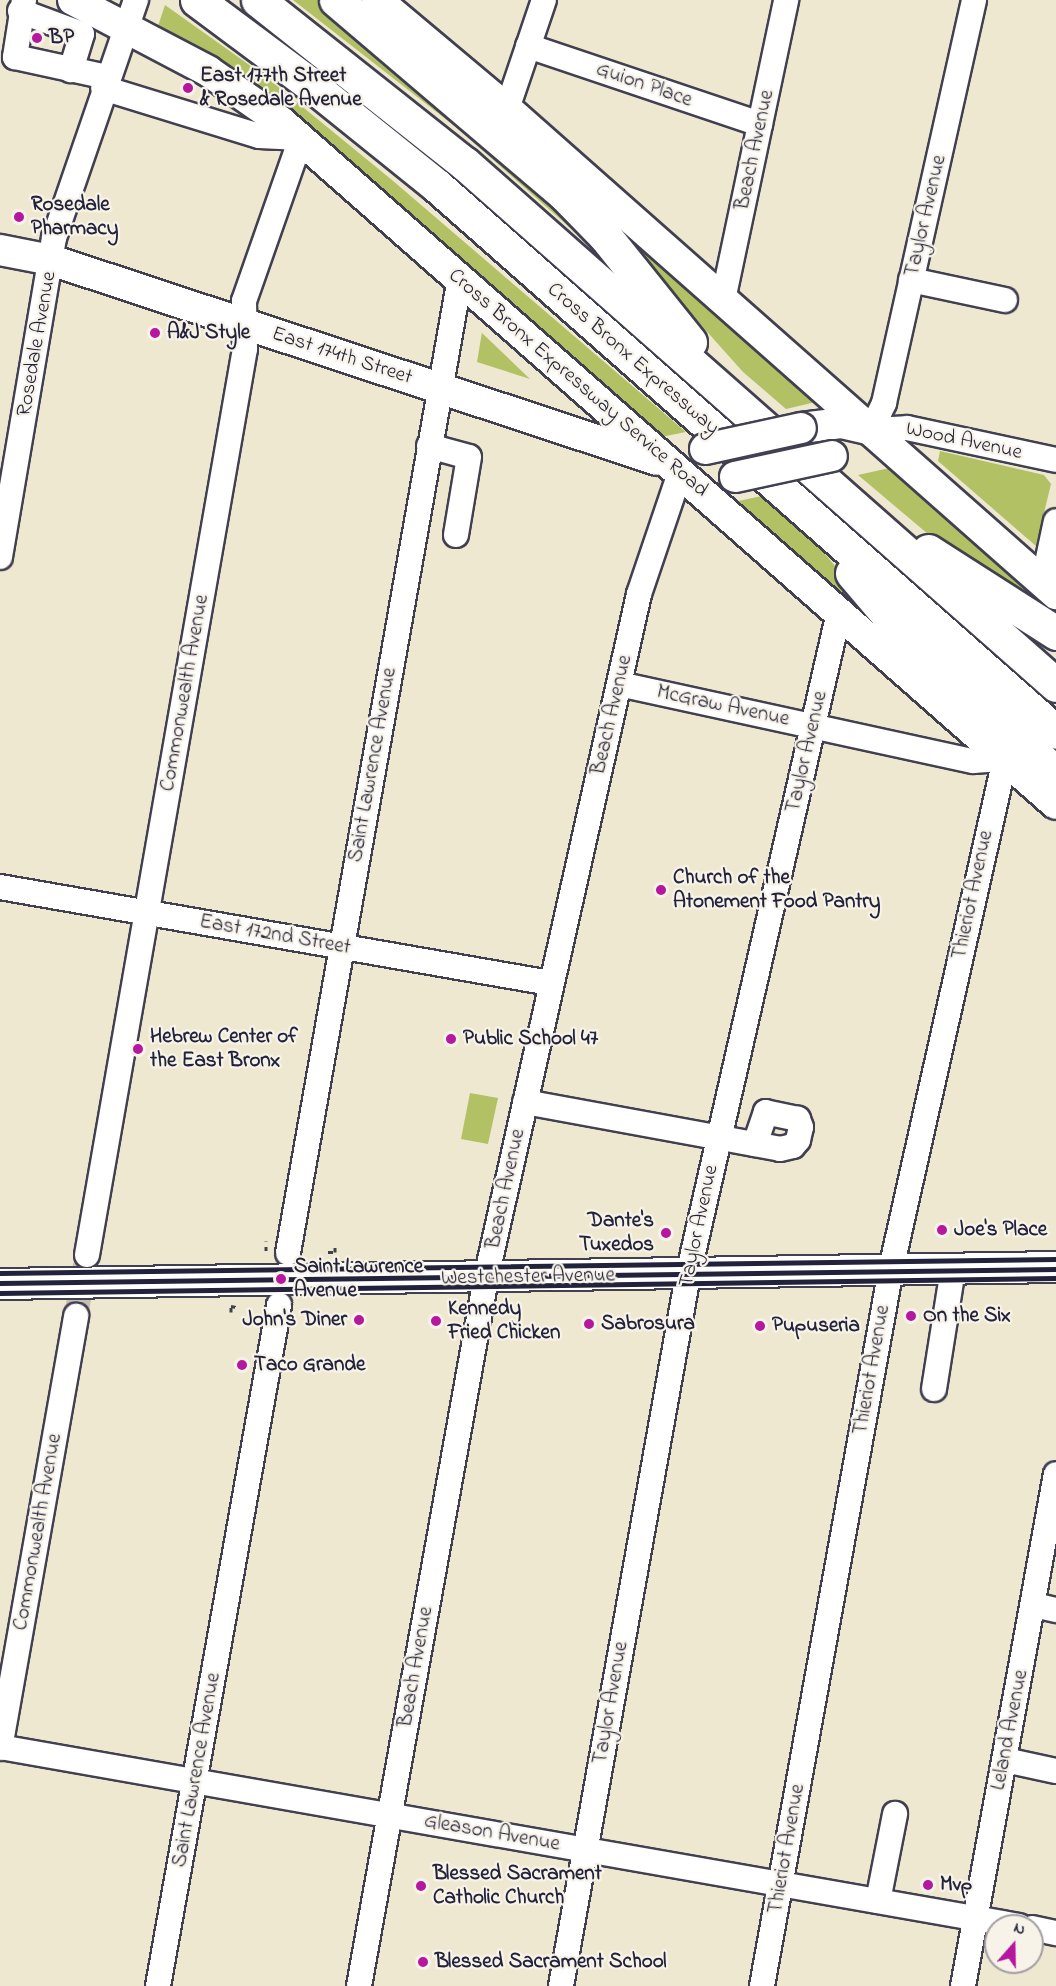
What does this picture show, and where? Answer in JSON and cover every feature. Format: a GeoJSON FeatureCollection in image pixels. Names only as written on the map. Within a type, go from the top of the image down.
{"type":"FeatureCollection","features":[{"type":"Feature","properties":{"kind":"highway","name":"Cross Bronx Expressway"},"geometry":{"type":"LineString","coordinates":[[197,0],[422,174],[1056,732]]}},
{"type":"Feature","properties":{"kind":"highway","name":"Cross Bronx Expressway"},"geometry":{"type":"LineString","coordinates":[[258,0],[441,144],[1056,685]]}},
{"type":"Feature","properties":{"kind":"highway"},"geometry":{"type":"LineString","coordinates":[[336,0],[463,104],[585,215],[749,415]]}},
{"type":"Feature","properties":{"kind":"highway"},"geometry":{"type":"LineString","coordinates":[[788,495],[915,648],[1056,773]]}},
{"type":"Feature","properties":{"kind":"highway"},"geometry":{"type":"LineString","coordinates":[[845,499],[1056,633]]}},
{"type":"Feature","properties":{"kind":"main road","name":"Cross Bronx Expressway Service Road"},"geometry":{"type":"LineString","coordinates":[[73,0],[131,13],[301,138],[1056,804]]}},
{"type":"Feature","properties":{"kind":"main road"},"geometry":{"type":"LineString","coordinates":[[377,0],[507,109],[1049,588]]}},
{"type":"Feature","properties":{"kind":"main road","name":"East 174th Street"},"geometry":{"type":"LineString","coordinates":[[0,250],[51,260],[639,452],[680,473],[707,479],[735,477],[832,456],[854,446],[871,430]]}},
{"type":"Feature","properties":{"kind":"main road"},"geometry":{"type":"LineString","coordinates":[[680,473],[705,449],[801,428],[841,423],[871,430]]}},
{"type":"Feature","properties":{"kind":"main road","name":"Westchester Avenue"},"geometry":{"type":"LineString","coordinates":[[0,1284],[1056,1268]]}},
{"type":"Feature","properties":{"kind":"street"},"geometry":{"type":"LineString","coordinates":[[507,109],[544,0]]}},
{"type":"Feature","properties":{"kind":"street","name":"Beach Avenue"},"geometry":{"type":"LineString","coordinates":[[723,300],[786,0]]}},
{"type":"Feature","properties":{"kind":"street","name":"Taylor Avenue"},"geometry":{"type":"LineString","coordinates":[[871,430],[882,409],[974,0]]}},
{"type":"Feature","properties":{"kind":"street"},"geometry":{"type":"LineString","coordinates":[[71,70],[82,34],[22,5],[15,57],[71,70],[259,136],[301,138]]}},
{"type":"Feature","properties":{"kind":"street","name":"Rosedale Avenue"},"geometry":{"type":"LineString","coordinates":[[0,557],[61,212],[131,13]]}},
{"type":"Feature","properties":{"kind":"street","name":"Guion Place"},"geometry":{"type":"LineString","coordinates":[[528,46],[760,124]]}},
{"type":"Feature","properties":{"kind":"street","name":"Commonwealth Avenue"},"geometry":{"type":"LineString","coordinates":[[87,1255],[245,349],[244,301],[301,138]]}},
{"type":"Feature","properties":{"kind":"street","name":"Saint Lawrence Avenue"},"geometry":{"type":"LineString","coordinates":[[277,1252],[341,946],[460,278]]}},
{"type":"Feature","properties":{"kind":"street"},"geometry":{"type":"LineString","coordinates":[[911,280],[1005,300]]}},
{"type":"Feature","properties":{"kind":"street","name":"Wood Avenue"},"geometry":{"type":"LineString","coordinates":[[871,430],[907,428],[1056,460]]}},
{"type":"Feature","properties":{"kind":"street"},"geometry":{"type":"LineString","coordinates":[[429,446],[469,457],[456,536]]}},
{"type":"Feature","properties":{"kind":"street","name":"Beach Avenue"},"geometry":{"type":"LineString","coordinates":[[359,1986],[486,1278],[618,684],[652,550],[680,473]]}},
{"type":"Feature","properties":{"kind":"street"},"geometry":{"type":"LineString","coordinates":[[1049,588],[1056,521]]}},
{"type":"Feature","properties":{"kind":"street","name":"Taylor Avenue"},"geometry":{"type":"LineString","coordinates":[[561,1986],[688,1275],[838,612]]}},
{"type":"Feature","properties":{"kind":"street","name":"McGraw Avenue"},"geometry":{"type":"LineString","coordinates":[[618,684],[974,761],[1005,759]]}},
{"type":"Feature","properties":{"kind":"street","name":"Thieriot Avenue"},"geometry":{"type":"LineString","coordinates":[[762,1986],[891,1269],[1005,759]]}},
{"type":"Feature","properties":{"kind":"street","name":"East 172nd Street"},"geometry":{"type":"LineString","coordinates":[[0,887],[550,983]]}},
{"type":"Feature","properties":{"kind":"street"},"geometry":{"type":"LineString","coordinates":[[525,1102],[755,1144]]}},
{"type":"Feature","properties":{"kind":"street"},"geometry":{"type":"LineString","coordinates":[[934,1389],[954,1269]]}},
{"type":"Feature","properties":{"kind":"street","name":"Saint Lawrence Avenue"},"geometry":{"type":"LineString","coordinates":[[158,1986],[279,1305]]}},
{"type":"Feature","properties":{"kind":"street","name":"Commonwealth Avenue"},"geometry":{"type":"LineString","coordinates":[[0,1747],[76,1316]]}},
{"type":"Feature","properties":{"kind":"street","name":"Leland Avenue"},"geometry":{"type":"LineString","coordinates":[[963,1986],[1005,1760],[1045,1608],[1056,1474]]}},
{"type":"Feature","properties":{"kind":"street","name":"Gleason Avenue"},"geometry":{"type":"LineString","coordinates":[[0,1747],[984,1920]]}},
{"type":"Feature","properties":{"kind":"street"},"geometry":{"type":"LineString","coordinates":[[1005,1760],[1056,1772]]}},
{"type":"Feature","properties":{"kind":"street"},"geometry":{"type":"LineString","coordinates":[[878,1901],[896,1814]]}},
{"type":"Feature","properties":{"kind":"path"},"geometry":{"type":"LineString","coordinates":[[266,1241],[277,1252]]}},
{"type":"Feature","properties":{"kind":"path"},"geometry":{"type":"LineString","coordinates":[[328,1252],[335,1252],[335,1245]]}},
{"type":"Feature","properties":{"kind":"path"},"geometry":{"type":"LineString","coordinates":[[231,1312],[231,1306],[236,1306]]}},
{"type":"Feature","properties":{"kind":"green space"},"geometry":{"type":"Polygon","coordinates":[[[293,0],[320,0],[556,201],[602,256],[457,128],[293,0]]]}},
{"type":"Feature","properties":{"kind":"green space"},"geometry":{"type":"Polygon","coordinates":[[[165,5],[266,77],[392,180],[686,432],[656,438],[157,29],[165,5]]]}},
{"type":"Feature","properties":{"kind":"green space"},"geometry":{"type":"Polygon","coordinates":[[[585,195],[820,401],[786,409],[743,372],[585,195]]]}},
{"type":"Feature","properties":{"kind":"green space"},"geometry":{"type":"Polygon","coordinates":[[[482,333],[530,379],[477,362],[482,333]]]}},
{"type":"Feature","properties":{"kind":"green space"},"geometry":{"type":"Polygon","coordinates":[[[940,451],[1044,475],[1051,484],[1036,546],[938,461],[940,451]]]}},
{"type":"Feature","properties":{"kind":"green space"},"geometry":{"type":"Polygon","coordinates":[[[894,467],[1056,610],[1056,622],[928,534],[858,475],[894,467]]]}},
{"type":"Feature","properties":{"kind":"green space"},"geometry":{"type":"Polygon","coordinates":[[[766,495],[826,555],[878,619],[871,627],[734,502],[766,495]]]}},
{"type":"Feature","properties":{"kind":"green space"},"geometry":{"type":"Polygon","coordinates":[[[470,1093],[498,1098],[488,1144],[461,1139],[470,1093]]]}},
{"type":"Feature","properties":{"kind":"tunnel"},"geometry":{"type":"LineString","coordinates":[[76,1316],[85,1265]]}},
{"type":"Feature","properties":{"kind":"railway"},"geometry":{"type":"LineString","coordinates":[[0,1273],[1056,1259]]}},
{"type":"Feature","properties":{"kind":"railway"},"geometry":{"type":"LineString","coordinates":[[0,1283],[1056,1269]]}},
{"type":"Feature","properties":{"kind":"railway"},"geometry":{"type":"LineString","coordinates":[[0,1293],[1056,1278]]}},
{"type":"Feature","properties":{"kind":"place","name":"BP"},"geometry":{"type":"Point","coordinates":[37,38]}},
{"type":"Feature","properties":{"kind":"place","name":"East 177th Street & Rosedale Avenue"},"geometry":{"type":"Point","coordinates":[188,88]}},
{"type":"Feature","properties":{"kind":"place","name":"Rosedale Pharmacy"},"geometry":{"type":"Point","coordinates":[19,217]}},
{"type":"Feature","properties":{"kind":"place","name":"A&J Style"},"geometry":{"type":"Point","coordinates":[155,333]}},
{"type":"Feature","properties":{"kind":"place","name":"Church of the Atonement Food Pantry"},"geometry":{"type":"Point","coordinates":[661,890]}},
{"type":"Feature","properties":{"kind":"place","name":"Public School 47"},"geometry":{"type":"Point","coordinates":[451,1039]}},
{"type":"Feature","properties":{"kind":"place","name":"Hebrew Center of the East Bronx"},"geometry":{"type":"Point","coordinates":[138,1049]}},
{"type":"Feature","properties":{"kind":"place","name":"Joe's Place"},"geometry":{"type":"Point","coordinates":[942,1230]}},
{"type":"Feature","properties":{"kind":"place","name":"Dante's Tuxedos"},"geometry":{"type":"Point","coordinates":[666,1233]}},
{"type":"Feature","properties":{"kind":"place","name":"Saint Lawrence Avenue"},"geometry":{"type":"Point","coordinates":[281,1279]}},
{"type":"Feature","properties":{"kind":"place","name":"On the Six"},"geometry":{"type":"Point","coordinates":[911,1316]}},
{"type":"Feature","properties":{"kind":"place","name":"John's Diner"},"geometry":{"type":"Point","coordinates":[359,1320]}},
{"type":"Feature","properties":{"kind":"place","name":"Kennedy Fried Chicken"},"geometry":{"type":"Point","coordinates":[436,1321]}},
{"type":"Feature","properties":{"kind":"place","name":"Sabrosura"},"geometry":{"type":"Point","coordinates":[589,1324]}},
{"type":"Feature","properties":{"kind":"place","name":"Pupuseria"},"geometry":{"type":"Point","coordinates":[760,1326]}},
{"type":"Feature","properties":{"kind":"place","name":"Taco Grande"},"geometry":{"type":"Point","coordinates":[242,1365]}},
{"type":"Feature","properties":{"kind":"place","name":"Mvp"},"geometry":{"type":"Point","coordinates":[928,1885]}},
{"type":"Feature","properties":{"kind":"place","name":"Blessed Sacrament Catholic Church"},"geometry":{"type":"Point","coordinates":[421,1886]}},
{"type":"Feature","properties":{"kind":"place","name":"Blessed Sacrament School"},"geometry":{"type":"Point","coordinates":[423,1962]}}]}
